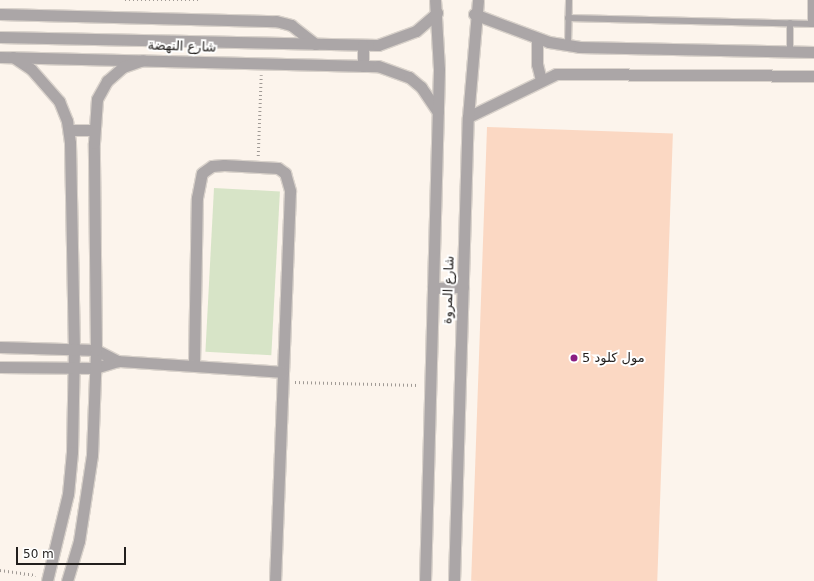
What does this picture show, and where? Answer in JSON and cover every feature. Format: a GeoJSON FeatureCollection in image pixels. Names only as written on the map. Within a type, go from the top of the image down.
{"type":"FeatureCollection","features":[{"type":"Feature","properties":{"kind":"street","name":"شارع المروة"},"geometry":{"type":"LineString","coordinates":[[425,581],[438,112],[437,13],[435,0]]}},
{"type":"Feature","properties":{"kind":"street","name":"شارع المروة"},"geometry":{"type":"LineString","coordinates":[[454,581],[468,117],[474,14],[478,0]]}},
{"type":"Feature","properties":{"kind":"street","name":"شارع النهضة"},"geometry":{"type":"LineString","coordinates":[[0,37],[378,45],[404,37],[437,13]]}},
{"type":"Feature","properties":{"kind":"street"},"geometry":{"type":"LineString","coordinates":[[0,14],[276,21],[291,25],[315,44]]}},
{"type":"Feature","properties":{"kind":"street"},"geometry":{"type":"LineString","coordinates":[[474,14],[538,38],[568,46],[648,51],[814,52]]}},
{"type":"Feature","properties":{"kind":"street"},"geometry":{"type":"LineString","coordinates":[[538,38],[537,64],[541,80]]}},
{"type":"Feature","properties":{"kind":"street"},"geometry":{"type":"LineString","coordinates":[[363,45],[363,66]]}},
{"type":"Feature","properties":{"kind":"street","name":"شارع النهضة"},"geometry":{"type":"LineString","coordinates":[[0,57],[363,66],[396,70],[409,77],[420,87],[438,112]]}},
{"type":"Feature","properties":{"kind":"street"},"geometry":{"type":"LineString","coordinates":[[13,57],[46,84],[59,101],[69,130],[74,369],[68,494],[48,579]]}},
{"type":"Feature","properties":{"kind":"street"},"geometry":{"type":"LineString","coordinates":[[67,581],[87,498],[92,455],[96,350],[94,130],[97,99],[107,80],[123,67],[143,60]]}},
{"type":"Feature","properties":{"kind":"street"},"geometry":{"type":"LineString","coordinates":[[468,117],[556,74],[595,72],[814,76]]}},
{"type":"Feature","properties":{"kind":"street"},"geometry":{"type":"LineString","coordinates":[[69,130],[94,130]]}},
{"type":"Feature","properties":{"kind":"street"},"geometry":{"type":"LineString","coordinates":[[194,364],[198,184],[202,173],[212,166],[258,166],[278,168],[290,182],[275,581]]}},
{"type":"Feature","properties":{"kind":"street"},"geometry":{"type":"LineString","coordinates":[[433,288],[463,287]]}},
{"type":"Feature","properties":{"kind":"street"},"geometry":{"type":"LineString","coordinates":[[0,347],[74,348],[96,350],[118,362]]}},
{"type":"Feature","properties":{"kind":"street"},"geometry":{"type":"LineString","coordinates":[[0,367],[74,369],[95,368],[118,362],[194,364],[283,377]]}},
{"type":"Feature","properties":{"kind":"lane"},"geometry":{"type":"LineString","coordinates":[[568,46],[569,0]]}},
{"type":"Feature","properties":{"kind":"lane"},"geometry":{"type":"LineString","coordinates":[[568,18],[813,24],[811,0]]}},
{"type":"Feature","properties":{"kind":"lane"},"geometry":{"type":"LineString","coordinates":[[790,23],[790,52]]}},
{"type":"Feature","properties":{"kind":"path"},"geometry":{"type":"LineString","coordinates":[[125,0],[200,0]]}},
{"type":"Feature","properties":{"kind":"path"},"geometry":{"type":"LineString","coordinates":[[258,166],[261,64]]}},
{"type":"Feature","properties":{"kind":"path"},"geometry":{"type":"LineString","coordinates":[[283,377],[431,385]]}},
{"type":"Feature","properties":{"kind":"path"},"geometry":{"type":"LineString","coordinates":[[0,570],[48,579]]}},
{"type":"Feature","properties":{"kind":"green space"},"geometry":{"type":"Polygon","coordinates":[[[214,188],[280,191],[271,355],[205,352],[214,188]]]}},
{"type":"Feature","properties":{"kind":"building","name":"مول كلود 5"},"geometry":{"type":"Polygon","coordinates":[[[487,127],[673,133],[657,581],[471,581],[487,127]]]}},
{"type":"Feature","properties":{"kind":"place","name":"مول كلود 5"},"geometry":{"type":"Point","coordinates":[574,358]}}]}
